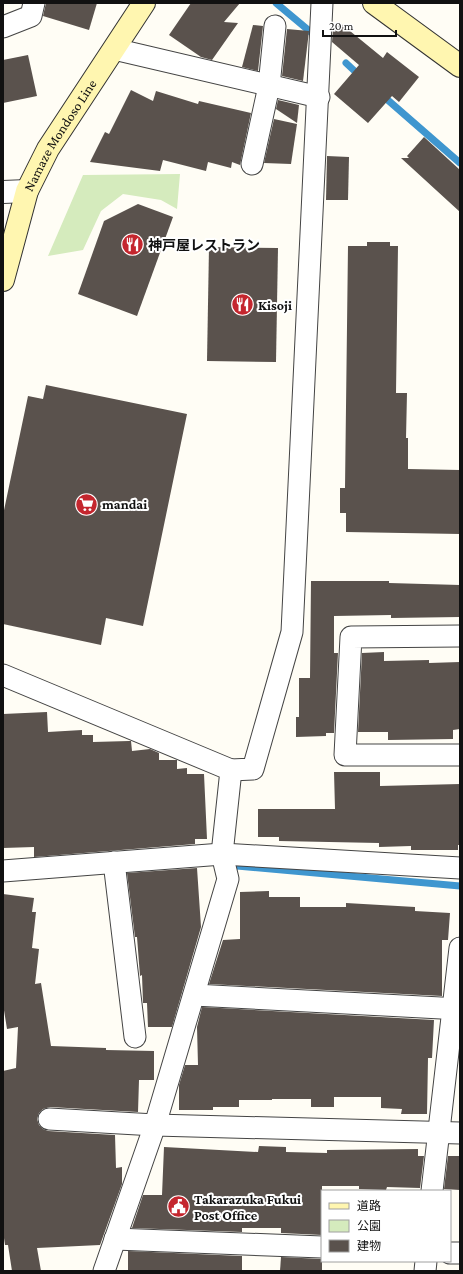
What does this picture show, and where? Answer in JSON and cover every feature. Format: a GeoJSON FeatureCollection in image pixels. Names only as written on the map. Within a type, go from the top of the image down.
{"type":"FeatureCollection","features":[{"type":"Feature","properties":{"kind":"main road","name":"Namaze Mondoso Line"},"geometry":{"type":"LineString","coordinates":[[3,280],[27,191],[48,149],[144,3]]}},
{"type":"Feature","properties":{"kind":"main road"},"geometry":{"type":"LineString","coordinates":[[374,3],[460,66]]}},
{"type":"Feature","properties":{"kind":"street"},"geometry":{"type":"LineString","coordinates":[[3,27],[31,16],[34,3]]}},
{"type":"Feature","properties":{"kind":"street"},"geometry":{"type":"LineString","coordinates":[[3,675],[231,770],[253,769],[292,632],[322,3]]}},
{"type":"Feature","properties":{"kind":"street"},"geometry":{"type":"LineString","coordinates":[[252,164],[269,86],[275,26]]}},
{"type":"Feature","properties":{"kind":"street"},"geometry":{"type":"LineString","coordinates":[[114,49],[318,97]]}},
{"type":"Feature","properties":{"kind":"street"},"geometry":{"type":"LineString","coordinates":[[3,192],[27,191]]}},
{"type":"Feature","properties":{"kind":"street"},"geometry":{"type":"LineString","coordinates":[[460,636],[352,638],[345,755],[460,755]]}},
{"type":"Feature","properties":{"kind":"street"},"geometry":{"type":"LineString","coordinates":[[104,1271],[155,1125],[228,879],[222,854],[231,770]]}},
{"type":"Feature","properties":{"kind":"street"},"geometry":{"type":"LineString","coordinates":[[3,871],[222,854],[460,868]]}},
{"type":"Feature","properties":{"kind":"street"},"geometry":{"type":"LineString","coordinates":[[114,862],[135,1037]]}},
{"type":"Feature","properties":{"kind":"street"},"geometry":{"type":"LineString","coordinates":[[432,1190],[438,1132],[456,1009],[460,948]]}},
{"type":"Feature","properties":{"kind":"street"},"geometry":{"type":"LineString","coordinates":[[194,994],[456,1009]]}},
{"type":"Feature","properties":{"kind":"street"},"geometry":{"type":"LineString","coordinates":[[49,1119],[155,1125],[460,1132]]}},
{"type":"Feature","properties":{"kind":"street"},"geometry":{"type":"LineString","coordinates":[[115,1239],[321,1248]]}},
{"type":"Feature","properties":{"kind":"green space"},"geometry":{"type":"Polygon","coordinates":[[[180,174],[177,209],[161,200],[123,194],[101,211],[83,250],[48,256],[83,175],[180,174]]]}},
{"type":"Feature","properties":{"kind":"building"},"geometry":{"type":"Polygon","coordinates":[[[46,3],[97,3],[89,30],[43,16],[46,3]]]}},
{"type":"Feature","properties":{"kind":"building"},"geometry":{"type":"Polygon","coordinates":[[[191,3],[240,3],[224,22],[238,23],[212,60],[201,57],[169,35],[191,3]]]}},
{"type":"Feature","properties":{"kind":"building"},"geometry":{"type":"Polygon","coordinates":[[[339,22],[383,58],[387,52],[419,77],[399,102],[392,96],[368,123],[334,94],[359,65],[332,42],[333,29],[339,22]]]}},
{"type":"Feature","properties":{"kind":"building"},"geometry":{"type":"Polygon","coordinates":[[[253,25],[263,26],[258,71],[242,67],[253,25]]]}},
{"type":"Feature","properties":{"kind":"building"},"geometry":{"type":"Polygon","coordinates":[[[287,29],[309,31],[303,81],[282,76],[287,29]]]}},
{"type":"Feature","properties":{"kind":"building"},"geometry":{"type":"Polygon","coordinates":[[[28,55],[37,96],[3,103],[3,60],[28,55]]]}},
{"type":"Feature","properties":{"kind":"building"},"geometry":{"type":"Polygon","coordinates":[[[131,90],[153,101],[156,91],[198,104],[199,101],[251,113],[240,165],[232,162],[231,168],[208,162],[206,171],[163,160],[160,171],[90,162],[105,132],[109,134],[131,90]]]}},
{"type":"Feature","properties":{"kind":"building"},"geometry":{"type":"Polygon","coordinates":[[[278,100],[299,105],[297,123],[276,109],[278,100]]]}},
{"type":"Feature","properties":{"kind":"building"},"geometry":{"type":"Polygon","coordinates":[[[274,119],[297,124],[291,164],[264,163],[274,119]]]}},
{"type":"Feature","properties":{"kind":"building"},"geometry":{"type":"Polygon","coordinates":[[[424,137],[460,170],[460,212],[401,158],[409,158],[407,156],[424,137]]]}},
{"type":"Feature","properties":{"kind":"building"},"geometry":{"type":"Polygon","coordinates":[[[327,156],[349,157],[348,200],[326,200],[327,156]]]}},
{"type":"Feature","properties":{"kind":"building"},"geometry":{"type":"Polygon","coordinates":[[[138,204],[173,217],[137,316],[78,294],[104,221],[138,204]]]}},
{"type":"Feature","properties":{"kind":"building"},"geometry":{"type":"Polygon","coordinates":[[[367,242],[390,242],[390,246],[398,246],[396,393],[407,393],[406,438],[408,438],[408,469],[460,470],[460,534],[346,532],[346,513],[340,513],[340,488],[345,488],[348,246],[367,246],[367,242]]]}},
{"type":"Feature","properties":{"kind":"building"},"geometry":{"type":"Polygon","coordinates":[[[209,247],[278,248],[276,362],[207,361],[209,247]]]}},
{"type":"Feature","properties":{"kind":"building"},"geometry":{"type":"Polygon","coordinates":[[[46,385],[187,414],[143,626],[106,618],[101,645],[3,624],[3,515],[28,396],[43,399],[46,385]]]}},
{"type":"Feature","properties":{"kind":"building"},"geometry":{"type":"Polygon","coordinates":[[[311,581],[389,581],[389,583],[460,585],[460,617],[391,618],[391,615],[334,616],[334,653],[338,653],[334,733],[326,733],[326,736],[296,737],[296,717],[299,717],[299,678],[310,678],[311,581]]]}},
{"type":"Feature","properties":{"kind":"building"},"geometry":{"type":"Polygon","coordinates":[[[384,652],[384,661],[429,660],[429,663],[460,662],[460,729],[453,730],[453,739],[388,740],[388,732],[358,732],[362,653],[384,652]]]}},
{"type":"Feature","properties":{"kind":"building"},"geometry":{"type":"Polygon","coordinates":[[[47,712],[48,732],[82,730],[82,735],[93,735],[93,742],[131,741],[132,751],[150,749],[159,753],[159,760],[177,760],[177,769],[187,768],[187,774],[204,774],[207,839],[195,839],[195,844],[34,857],[34,847],[3,848],[3,714],[47,712]]]}},
{"type":"Feature","properties":{"kind":"building"},"geometry":{"type":"Polygon","coordinates":[[[334,772],[380,772],[380,786],[460,784],[460,845],[458,845],[458,850],[411,850],[411,846],[379,847],[379,843],[279,841],[279,837],[258,837],[258,809],[335,809],[334,772]]]}},
{"type":"Feature","properties":{"kind":"building"},"geometry":{"type":"Polygon","coordinates":[[[197,868],[201,927],[172,1027],[148,1027],[147,1003],[143,1003],[142,975],[140,976],[137,937],[135,937],[127,873],[197,868]]]}},
{"type":"Feature","properties":{"kind":"building"},"geometry":{"type":"Polygon","coordinates":[[[269,891],[269,897],[300,897],[300,907],[346,907],[346,903],[415,907],[415,911],[450,913],[448,940],[442,940],[442,996],[209,984],[223,940],[240,939],[240,892],[269,891]]]}},
{"type":"Feature","properties":{"kind":"building"},"geometry":{"type":"Polygon","coordinates":[[[3,894],[34,898],[32,912],[36,912],[32,948],[39,949],[35,984],[41,983],[51,1046],[106,1048],[106,1050],[154,1051],[154,1080],[139,1080],[138,1112],[50,1107],[43,1109],[39,1113],[37,1119],[39,1125],[48,1131],[115,1135],[116,1168],[122,1167],[122,1184],[100,1245],[37,1248],[41,1271],[12,1271],[8,1245],[5,1245],[3,1231],[3,1071],[16,1068],[18,1027],[7,1029],[3,1004],[3,894]]]}},
{"type":"Feature","properties":{"kind":"building"},"geometry":{"type":"Polygon","coordinates":[[[202,1007],[434,1020],[432,1058],[428,1058],[427,1114],[401,1114],[402,1109],[381,1108],[381,1097],[334,1097],[334,1107],[311,1107],[311,1099],[272,1099],[239,1100],[239,1107],[213,1107],[213,1110],[179,1110],[179,1085],[185,1065],[198,1065],[197,1027],[202,1007]]]}},
{"type":"Feature","properties":{"kind":"building"},"geometry":{"type":"Polygon","coordinates":[[[259,1146],[286,1147],[286,1152],[327,1153],[327,1150],[418,1149],[418,1156],[424,1156],[420,1188],[387,1187],[386,1190],[359,1189],[359,1186],[322,1186],[321,1235],[281,1233],[281,1228],[242,1228],[242,1232],[132,1228],[143,1195],[162,1195],[164,1147],[258,1152],[259,1146]]]}},
{"type":"Feature","properties":{"kind":"building"},"geometry":{"type":"Polygon","coordinates":[[[448,1156],[460,1156],[460,1190],[444,1189],[448,1156]]]}},
{"type":"Feature","properties":{"kind":"building"},"geometry":{"type":"Polygon","coordinates":[[[128,1251],[242,1256],[242,1271],[128,1271],[128,1251]]]}},
{"type":"Feature","properties":{"kind":"building"},"geometry":{"type":"Polygon","coordinates":[[[281,1257],[321,1259],[322,1262],[322,1271],[280,1271],[281,1257]]]}},
{"type":"Feature","properties":{"kind":"waterway"},"geometry":{"type":"LineString","coordinates":[[276,3],[313,34]]}},
{"type":"Feature","properties":{"kind":"waterway"},"geometry":{"type":"LineString","coordinates":[[346,63],[361,77]]}},
{"type":"Feature","properties":{"kind":"waterway"},"geometry":{"type":"LineString","coordinates":[[382,95],[460,163]]}},
{"type":"Feature","properties":{"kind":"waterway"},"geometry":{"type":"LineString","coordinates":[[237,866],[460,886]]}},
{"type":"Feature","properties":{"kind":"place","name":"神戸屋レストラン"},"geometry":{"type":"Point","coordinates":[133,245]}},
{"type":"Feature","properties":{"kind":"place","name":"Kisoji"},"geometry":{"type":"Point","coordinates":[242,305]}},
{"type":"Feature","properties":{"kind":"place","name":"mandai"},"geometry":{"type":"Point","coordinates":[86,504]}},
{"type":"Feature","properties":{"kind":"place","name":"Takarazuka Fukui Post Office"},"geometry":{"type":"Point","coordinates":[179,1207]}}]}
